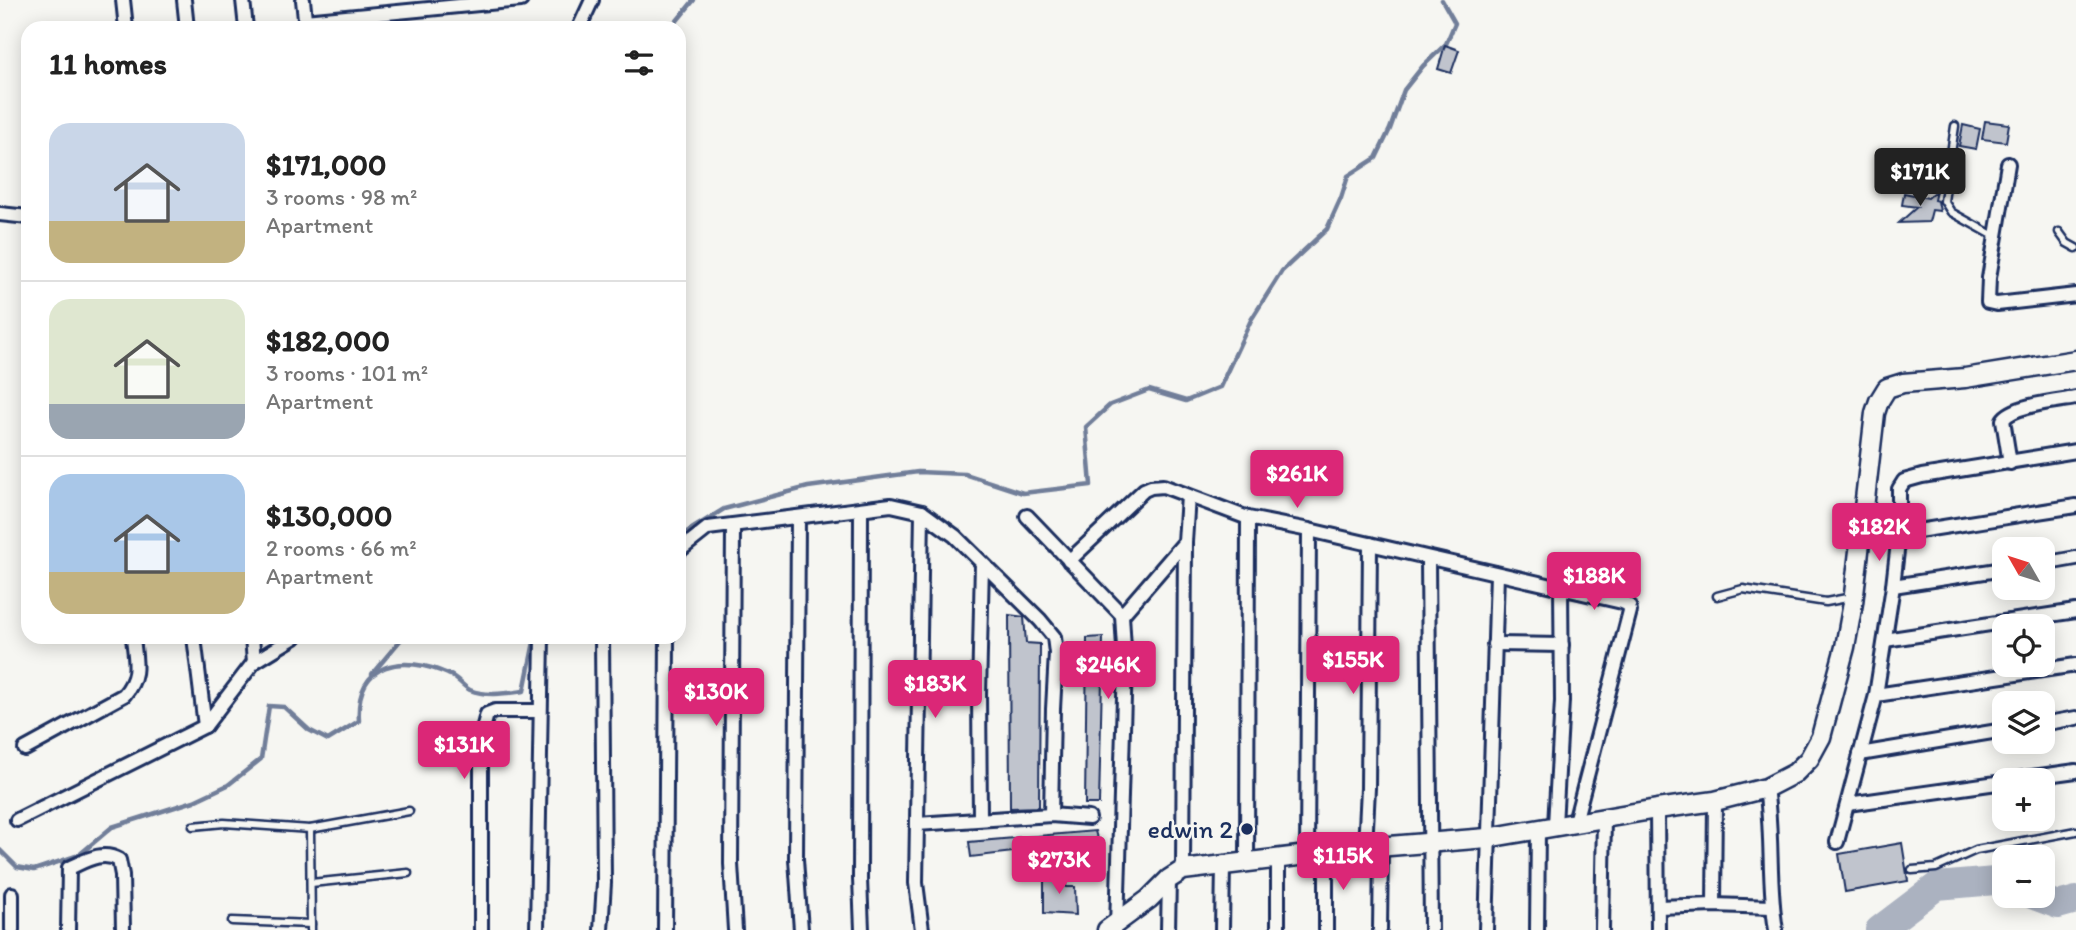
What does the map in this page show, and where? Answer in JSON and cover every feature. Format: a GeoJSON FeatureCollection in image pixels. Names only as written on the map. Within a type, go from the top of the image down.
{"type":"FeatureCollection","features":[{"type":"Feature","properties":{"kind":"street"},"geometry":{"type":"LineString","coordinates":[[124,0],[126,21]]}},
{"type":"Feature","properties":{"kind":"street"},"geometry":{"type":"LineString","coordinates":[[184,0],[186,21]]}},
{"type":"Feature","properties":{"kind":"street"},"geometry":{"type":"LineString","coordinates":[[243,0],[245,21]]}},
{"type":"Feature","properties":{"kind":"street"},"geometry":{"type":"LineString","coordinates":[[303,0],[306,21]]}},
{"type":"Feature","properties":{"kind":"street"},"geometry":{"type":"LineString","coordinates":[[333,21],[522,0]]}},
{"type":"Feature","properties":{"kind":"street"},"geometry":{"type":"LineString","coordinates":[[582,21],[592,0]]}},
{"type":"Feature","properties":{"kind":"street"},"geometry":{"type":"LineString","coordinates":[[2008,164],[1988,302],[1997,304],[2076,295]]}},
{"type":"Feature","properties":{"kind":"street"},"geometry":{"type":"LineString","coordinates":[[0,214],[21,216]]}},
{"type":"Feature","properties":{"kind":"street"},"geometry":{"type":"LineString","coordinates":[[1113,927],[1176,874],[1223,864],[1487,838],[1715,801],[1766,788],[1795,773],[1809,759],[1821,737],[1845,647],[1854,597],[1875,413],[1887,388],[1903,383],[1965,378],[2076,360]]}},
{"type":"Feature","properties":{"kind":"street"},"geometry":{"type":"LineString","coordinates":[[2010,463],[2004,420],[2007,413],[2076,398]]}},
{"type":"Feature","properties":{"kind":"street"},"geometry":{"type":"LineString","coordinates":[[1837,842],[1877,695],[1899,534],[1899,489],[1904,481],[1922,476],[2076,451]]}},
{"type":"Feature","properties":{"kind":"street"},"geometry":{"type":"LineString","coordinates":[[1069,561],[1144,490],[1163,486],[1248,518],[1622,601],[1629,605],[1630,611],[1575,822]]}},
{"type":"Feature","properties":{"kind":"street"},"geometry":{"type":"LineString","coordinates":[[1168,930],[1176,874],[1188,496]]}},
{"type":"Feature","properties":{"kind":"street"},"geometry":{"type":"LineString","coordinates":[[686,545],[708,528],[891,505],[922,512],[956,536],[1054,637],[1056,653],[1051,815]]}},
{"type":"Feature","properties":{"kind":"street"},"geometry":{"type":"LineString","coordinates":[[1899,534],[2076,506]]}},
{"type":"Feature","properties":{"kind":"street"},"geometry":{"type":"LineString","coordinates":[[861,509],[862,930]]}},
{"type":"Feature","properties":{"kind":"street"},"geometry":{"type":"LineString","coordinates":[[922,512],[916,883],[922,930]]}},
{"type":"Feature","properties":{"kind":"street"},"geometry":{"type":"LineString","coordinates":[[1027,516],[1122,615],[1125,664],[1113,927]]}},
{"type":"Feature","properties":{"kind":"street"},"geometry":{"type":"LineString","coordinates":[[798,517],[796,859],[801,930]]}},
{"type":"Feature","properties":{"kind":"street"},"geometry":{"type":"LineString","coordinates":[[1247,863],[1248,518]]}},
{"type":"Feature","properties":{"kind":"street"},"geometry":{"type":"LineString","coordinates":[[733,526],[731,864],[735,930]]}},
{"type":"Feature","properties":{"kind":"street"},"geometry":{"type":"LineString","coordinates":[[1307,856],[1309,530]]}},
{"type":"Feature","properties":{"kind":"street"},"geometry":{"type":"LineString","coordinates":[[1122,615],[1185,542]]}},
{"type":"Feature","properties":{"kind":"street"},"geometry":{"type":"LineString","coordinates":[[1370,544],[1368,774],[1380,930]]}},
{"type":"Feature","properties":{"kind":"street"},"geometry":{"type":"LineString","coordinates":[[1428,558],[1431,930]]}},
{"type":"Feature","properties":{"kind":"street"},"geometry":{"type":"LineString","coordinates":[[2055,562],[2076,558]]}},
{"type":"Feature","properties":{"kind":"street"},"geometry":{"type":"LineString","coordinates":[[980,818],[982,563]]}},
{"type":"Feature","properties":{"kind":"street"},"geometry":{"type":"LineString","coordinates":[[1893,586],[1992,571]]}},
{"type":"Feature","properties":{"kind":"street"},"geometry":{"type":"LineString","coordinates":[[1486,930],[1497,574]]}},
{"type":"Feature","properties":{"kind":"street"},"geometry":{"type":"LineString","coordinates":[[1537,930],[1546,827],[1562,701],[1562,588]]}},
{"type":"Feature","properties":{"kind":"street"},"geometry":{"type":"LineString","coordinates":[[1885,640],[2076,611]]}},
{"type":"Feature","properties":{"kind":"street"},"geometry":{"type":"LineString","coordinates":[[25,749],[124,695],[134,683],[136,671],[134,644]]}},
{"type":"Feature","properties":{"kind":"street"},"geometry":{"type":"LineString","coordinates":[[195,644],[205,726]]}},
{"type":"Feature","properties":{"kind":"street"},"geometry":{"type":"LineString","coordinates":[[253,644],[254,662]]}},
{"type":"Feature","properties":{"kind":"street"},"geometry":{"type":"LineString","coordinates":[[17,820],[205,726],[254,662],[284,644]]}},
{"type":"Feature","properties":{"kind":"street"},"geometry":{"type":"LineString","coordinates":[[537,930],[542,644]]}},
{"type":"Feature","properties":{"kind":"street"},"geometry":{"type":"LineString","coordinates":[[601,930],[604,883],[602,644]]}},
{"type":"Feature","properties":{"kind":"street"},"geometry":{"type":"LineString","coordinates":[[666,930],[667,644]]}},
{"type":"Feature","properties":{"kind":"street"},"geometry":{"type":"LineString","coordinates":[[1494,644],[1562,645]]}},
{"type":"Feature","properties":{"kind":"street"},"geometry":{"type":"LineString","coordinates":[[1877,695],[2076,665]]}},
{"type":"Feature","properties":{"kind":"street"},"geometry":{"type":"LineString","coordinates":[[481,930],[483,725],[488,715],[495,711],[540,711]]}},
{"type":"Feature","properties":{"kind":"street"},"geometry":{"type":"LineString","coordinates":[[2055,722],[2076,718]]}},
{"type":"Feature","properties":{"kind":"street"},"geometry":{"type":"LineString","coordinates":[[1860,754],[1992,732]]}},
{"type":"Feature","properties":{"kind":"street"},"geometry":{"type":"LineString","coordinates":[[2055,774],[2076,771]]}},
{"type":"Feature","properties":{"kind":"street"},"geometry":{"type":"LineString","coordinates":[[1847,804],[1992,784]]}},
{"type":"Feature","properties":{"kind":"street"},"geometry":{"type":"LineString","coordinates":[[1766,788],[1771,817],[1772,907],[1776,930]]}},
{"type":"Feature","properties":{"kind":"street"},"geometry":{"type":"LineString","coordinates":[[1714,905],[1715,801]]}},
{"type":"Feature","properties":{"kind":"street"},"geometry":{"type":"LineString","coordinates":[[1657,809],[1658,930]]}},
{"type":"Feature","properties":{"kind":"street"},"geometry":{"type":"LineString","coordinates":[[917,824],[1051,815],[1089,818]]}},
{"type":"Feature","properties":{"kind":"street"},"geometry":{"type":"LineString","coordinates":[[1602,930],[1604,818]]}},
{"type":"Feature","properties":{"kind":"street"},"geometry":{"type":"LineString","coordinates":[[1326,853],[1326,930]]}},
{"type":"Feature","properties":{"kind":"street"},"geometry":{"type":"LineString","coordinates":[[68,930],[69,867],[97,856],[111,855],[119,860],[122,876],[123,930]]}},
{"type":"Feature","properties":{"kind":"street"},"geometry":{"type":"LineString","coordinates":[[1278,860],[1278,930]]}},
{"type":"Feature","properties":{"kind":"street"},"geometry":{"type":"LineString","coordinates":[[1222,930],[1223,864]]}},
{"type":"Feature","properties":{"kind":"street"},"geometry":{"type":"LineString","coordinates":[[9,927],[12,894]]}},
{"type":"Feature","properties":{"kind":"street"},"geometry":{"type":"LineString","coordinates":[[1658,907],[1772,907]]}},
{"type":"Feature","properties":{"kind":"lane"},"geometry":{"type":"LineString","coordinates":[[1955,126],[1944,201],[1951,212],[1996,237]]}},
{"type":"Feature","properties":{"kind":"lane"},"geometry":{"type":"LineString","coordinates":[[2059,232],[2067,243],[2076,248]]}},
{"type":"Feature","properties":{"kind":"lane"},"geometry":{"type":"LineString","coordinates":[[1717,596],[1743,589],[1826,602],[1854,597]]}},
{"type":"Feature","properties":{"kind":"lane"},"geometry":{"type":"LineString","coordinates":[[193,826],[224,823],[310,829],[410,811]]}},
{"type":"Feature","properties":{"kind":"lane"},"geometry":{"type":"LineString","coordinates":[[232,921],[311,927],[310,829]]}},
{"type":"Feature","properties":{"kind":"lane"},"geometry":{"type":"LineString","coordinates":[[1912,870],[1936,868],[1976,850],[2076,831]]}},
{"type":"Feature","properties":{"kind":"lane"},"geometry":{"type":"LineString","coordinates":[[311,883],[408,873]]}},
{"type":"Feature","properties":{"kind":"building"},"geometry":{"type":"Polygon","coordinates":[[[1445,45],[1459,50],[1451,73],[1438,69],[1445,45]]]}},
{"type":"Feature","properties":{"kind":"building"},"geometry":{"type":"Polygon","coordinates":[[[1985,121],[2009,124],[2006,142],[1982,139],[1985,121]]]}},
{"type":"Feature","properties":{"kind":"building"},"geometry":{"type":"Polygon","coordinates":[[[1963,125],[1980,129],[1976,149],[1959,146],[1963,125]]]}},
{"type":"Feature","properties":{"kind":"building"},"geometry":{"type":"Polygon","coordinates":[[[1936,191],[1934,200],[1938,201],[1940,211],[1932,210],[1929,222],[1899,223],[1917,207],[1902,205],[1904,193],[1928,198],[1936,191]]]}},
{"type":"Feature","properties":{"kind":"building"},"geometry":{"type":"Polygon","coordinates":[[[1009,615],[1024,617],[1026,643],[1040,644],[1039,807],[1010,808],[1009,615]]]}},
{"type":"Feature","properties":{"kind":"building"},"geometry":{"type":"Polygon","coordinates":[[[1103,637],[1099,804],[1085,804],[1087,638],[1103,637]]]}},
{"type":"Feature","properties":{"kind":"building"},"geometry":{"type":"Polygon","coordinates":[[[1095,831],[1099,846],[1047,848],[971,857],[969,842],[1095,831]]]}},
{"type":"Feature","properties":{"kind":"building"},"geometry":{"type":"Polygon","coordinates":[[[1902,843],[1908,881],[1845,892],[1839,854],[1902,843]]]}},
{"type":"Feature","properties":{"kind":"building"},"geometry":{"type":"Polygon","coordinates":[[[1044,875],[1066,875],[1066,887],[1075,887],[1076,915],[1044,913],[1044,875]]]}},
{"type":"Feature","properties":{"kind":"waterway"},"geometry":{"type":"LineString","coordinates":[[677,21],[694,0]]}},
{"type":"Feature","properties":{"kind":"waterway"},"geometry":{"type":"LineString","coordinates":[[686,533],[724,509],[808,487],[918,472],[965,474],[1023,493],[1091,485],[1086,427],[1110,405],[1149,390],[1186,401],[1220,387],[1251,320],[1282,271],[1327,229],[1348,176],[1376,158],[1404,90],[1423,66],[1446,44],[1455,23],[1442,0]]}},
{"type":"Feature","properties":{"kind":"waterway"},"geometry":{"type":"LineString","coordinates":[[372,674],[397,644]]}},
{"type":"Feature","properties":{"kind":"waterway"},"geometry":{"type":"LineString","coordinates":[[0,850],[17,867],[34,870],[79,855],[112,827],[194,801],[228,785],[261,759],[269,706],[284,707],[309,730],[328,740],[359,721],[360,701],[365,686],[374,674],[385,668],[399,664],[415,664],[451,675],[470,690],[497,694],[524,691],[534,644]]}},
{"type":"Feature","properties":{"kind":"waterway"},"geometry":{"type":"LineString","coordinates":[[1879,930],[1937,886],[1992,881]]}},
{"type":"Feature","properties":{"kind":"waterway"},"geometry":{"type":"LineString","coordinates":[[2055,904],[2076,900]]}},
{"type":"Feature","properties":{"kind":"place","name":"edwin 2"},"geometry":{"type":"Point","coordinates":[1247,829]}}]}
